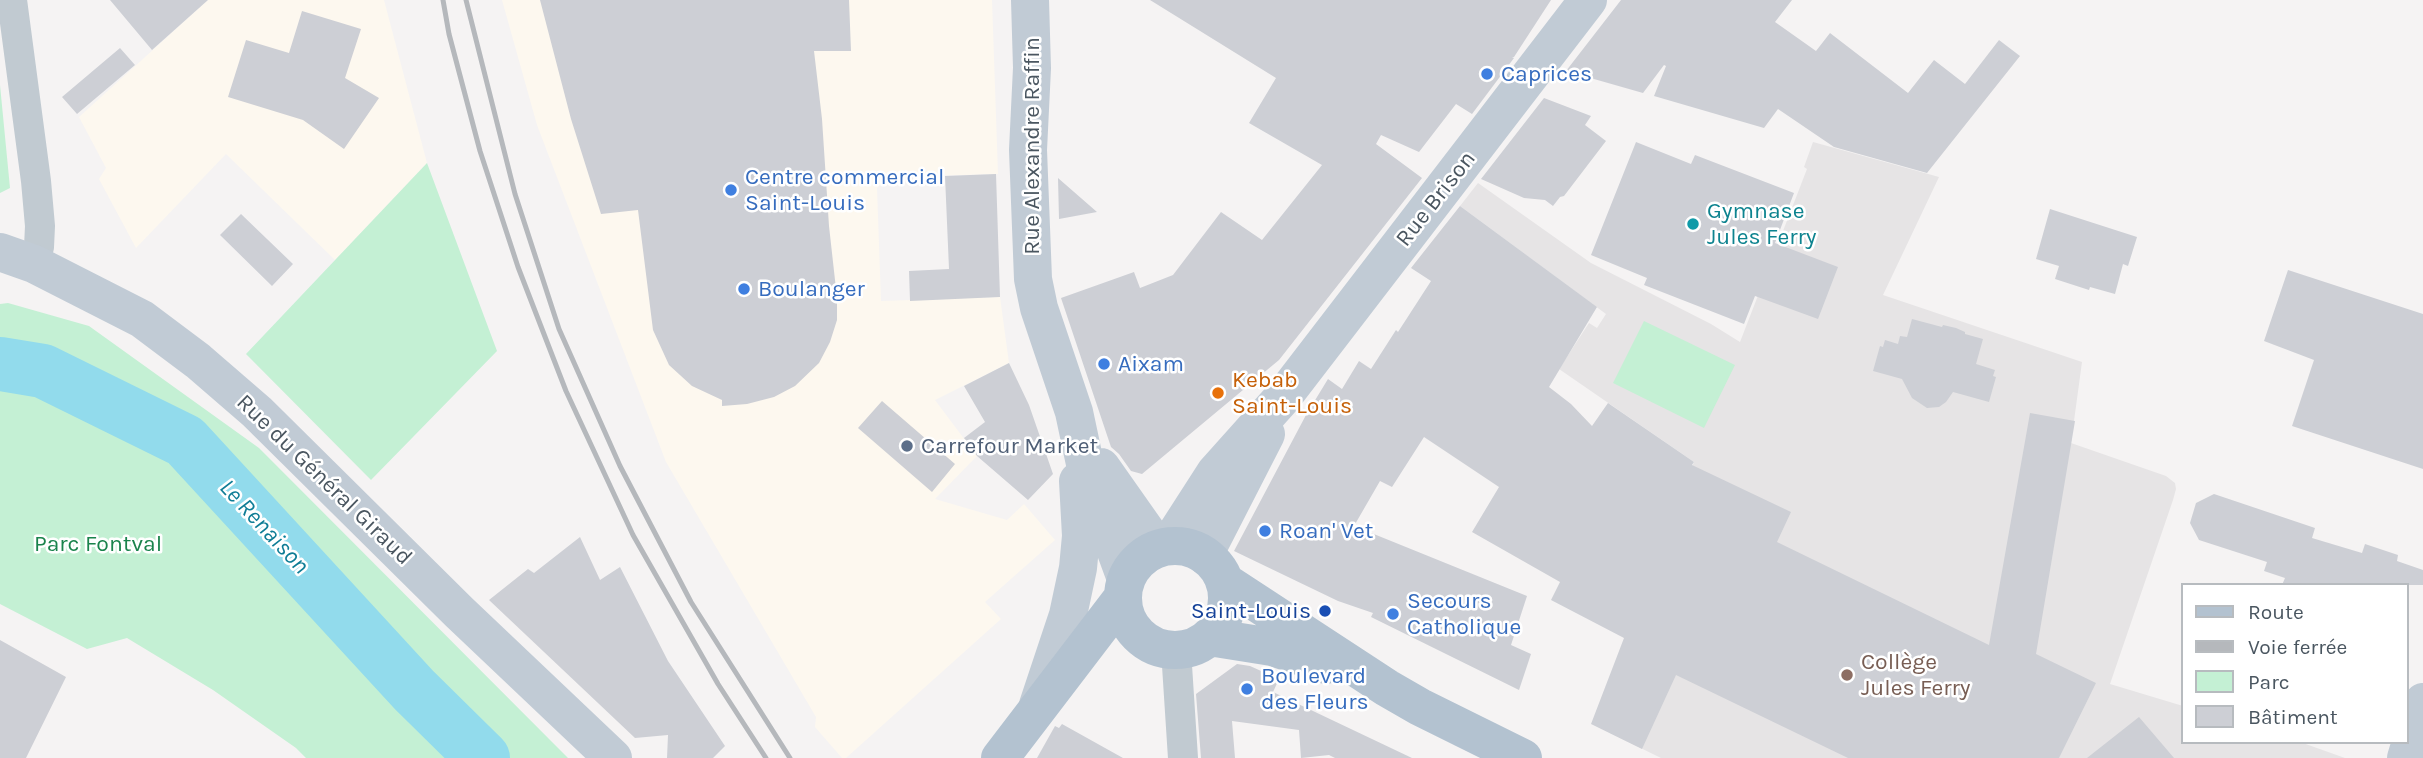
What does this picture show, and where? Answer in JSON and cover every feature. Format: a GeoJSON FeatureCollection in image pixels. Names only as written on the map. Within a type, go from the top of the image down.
{"type":"FeatureCollection","features":[{"type":"Feature","properties":{"kind":"main road"},"geometry":{"type":"LineString","coordinates":[[1041,707],[1114,655],[1178,643],[1219,626],[1227,597],[1189,558]]}},
{"type":"Feature","properties":{"kind":"main road"},"geometry":{"type":"LineString","coordinates":[[1000,758],[1041,707],[1124,588],[1139,560],[1189,558],[1387,688],[1523,758]]}},
{"type":"Feature","properties":{"kind":"main road"},"geometry":{"type":"LineString","coordinates":[[1124,588],[1124,611],[1129,623],[1178,643],[1272,647],[1387,688]]}},
{"type":"Feature","properties":{"kind":"street"},"geometry":{"type":"LineString","coordinates":[[12,0],[40,226],[39,247],[17,258]]}},
{"type":"Feature","properties":{"kind":"street","name":"Rue Alexandre Raffin"},"geometry":{"type":"LineString","coordinates":[[1030,0],[1032,68],[1028,150],[1031,254],[1039,308],[1074,412],[1087,473],[1124,588]]}},
{"type":"Feature","properties":{"kind":"street","name":"Rue Brison"},"geometry":{"type":"LineString","coordinates":[[1189,558],[1246,477],[1283,397],[1588,0]]}},
{"type":"Feature","properties":{"kind":"street","name":"Rue du Général Giraud"},"geometry":{"type":"LineString","coordinates":[[17,258],[142,319],[198,360],[257,412],[459,612],[613,758]]}},
{"type":"Feature","properties":{"kind":"street"},"geometry":{"type":"LineString","coordinates":[[1041,707],[1068,615],[1078,568],[1081,536],[1074,412]]}},
{"type":"Feature","properties":{"kind":"street","name":"Rue Alexandre Raffin"},"geometry":{"type":"LineString","coordinates":[[1074,412],[1107,477],[1189,558]]}},
{"type":"Feature","properties":{"kind":"street"},"geometry":{"type":"LineString","coordinates":[[1178,643],[1183,758]]}},
{"type":"Feature","properties":{"kind":"street"},"geometry":{"type":"LineString","coordinates":[[2414,739],[2423,702]]}},
{"type":"Feature","properties":{"kind":"shaded area"},"geometry":{"type":"Polygon","coordinates":[[[208,0],[384,0],[427,163],[335,260],[226,154],[136,248],[99,179],[106,168],[79,117],[208,0]]]}},
{"type":"Feature","properties":{"kind":"shaded area"},"geometry":{"type":"Polygon","coordinates":[[[502,0],[992,0],[998,174],[889,177],[877,188],[881,301],[1000,297],[1009,363],[935,400],[977,456],[935,499],[1007,520],[1024,504],[1055,540],[985,602],[1001,619],[846,758],[842,758],[815,727],[816,717],[666,462],[537,125],[502,0]]]}},
{"type":"Feature","properties":{"kind":"shaded area"},"geometry":{"type":"Polygon","coordinates":[[[1813,142],[1939,177],[1883,295],[2082,362],[2071,443],[2166,476],[2175,483],[2173,500],[2110,684],[2182,706],[2182,744],[2306,744],[2345,758],[1661,758],[1610,733],[1625,702],[1604,692],[1694,462],[1559,369],[1589,323],[1597,328],[1606,314],[1460,206],[1478,183],[1591,263],[1711,324],[1740,342],[1807,169],[1804,167],[1813,142]]]}},
{"type":"Feature","properties":{"kind":"green space"},"geometry":{"type":"Polygon","coordinates":[[[0,85],[10,188],[0,193],[0,85]]]}},
{"type":"Feature","properties":{"kind":"green space"},"geometry":{"type":"Polygon","coordinates":[[[427,163],[497,351],[371,480],[246,354],[427,163]]]}},
{"type":"Feature","properties":{"kind":"green space","name":"Parc Fontval"},"geometry":{"type":"Polygon","coordinates":[[[8,303],[89,326],[259,448],[568,758],[306,758],[296,748],[213,690],[127,638],[87,649],[0,604],[0,304],[8,303]]]}},
{"type":"Feature","properties":{"kind":"green space"},"geometry":{"type":"Polygon","coordinates":[[[1644,321],[1735,365],[1704,428],[1613,383],[1644,321]]]}},
{"type":"Feature","properties":{"kind":"building"},"geometry":{"type":"Polygon","coordinates":[[[110,0],[208,0],[152,50],[110,0]]]}},
{"type":"Feature","properties":{"kind":"building","name":"Centre commercial Saint-Louis"},"geometry":{"type":"Polygon","coordinates":[[[540,0],[849,0],[851,51],[814,51],[822,119],[837,320],[819,363],[795,386],[774,397],[747,404],[722,406],[722,400],[692,386],[669,365],[653,330],[638,210],[601,214],[571,119],[540,0]]]}},
{"type":"Feature","properties":{"kind":"building"},"geometry":{"type":"Polygon","coordinates":[[[1150,0],[1551,0],[1512,57],[1514,58],[1472,114],[1456,104],[1419,152],[1381,135],[1376,144],[1422,178],[1279,360],[1142,474],[1131,471],[1111,447],[1061,298],[1134,272],[1140,288],[1173,275],[1221,212],[1262,240],[1322,165],[1249,123],[1276,78],[1150,0]]]}},
{"type":"Feature","properties":{"kind":"building"},"geometry":{"type":"Polygon","coordinates":[[[1621,0],[1792,0],[1775,22],[1816,51],[1830,33],[1908,93],[1934,60],[1965,84],[1999,40],[2020,56],[1927,173],[1834,147],[1778,109],[1764,128],[1654,96],[1666,66],[1664,65],[1643,93],[1566,71],[1621,0]]]}},
{"type":"Feature","properties":{"kind":"building"},"geometry":{"type":"Polygon","coordinates":[[[302,11],[361,29],[345,78],[379,98],[344,149],[303,120],[228,97],[246,40],[289,53],[302,11]]]}},
{"type":"Feature","properties":{"kind":"building"},"geometry":{"type":"Polygon","coordinates":[[[120,48],[135,65],[77,114],[62,97],[120,48]]]}},
{"type":"Feature","properties":{"kind":"building"},"geometry":{"type":"Polygon","coordinates":[[[1544,98],[1591,116],[1585,125],[1606,141],[1564,196],[1553,206],[1545,200],[1524,198],[1481,179],[1544,98]]]}},
{"type":"Feature","properties":{"kind":"building","name":"Gymnase Jules Ferry"},"geometry":{"type":"Polygon","coordinates":[[[1636,142],[1691,164],[1695,155],[1794,193],[1775,243],[1838,267],[1818,319],[1755,296],[1744,324],[1644,285],[1647,278],[1591,255],[1636,142]]]}},
{"type":"Feature","properties":{"kind":"building"},"geometry":{"type":"Polygon","coordinates":[[[996,174],[1000,297],[910,301],[909,271],[949,269],[945,176],[996,174]]]}},
{"type":"Feature","properties":{"kind":"building"},"geometry":{"type":"Polygon","coordinates":[[[1058,178],[1097,212],[1059,219],[1058,178]]]}},
{"type":"Feature","properties":{"kind":"building"},"geometry":{"type":"Polygon","coordinates":[[[1460,206],[1597,307],[1549,387],[1571,404],[1592,426],[1608,403],[1694,462],[1692,465],[1791,512],[1777,542],[1989,645],[2030,413],[2075,421],[2036,654],[2096,683],[2059,758],[1848,758],[1676,675],[1642,749],[1591,724],[1624,638],[1551,600],[1560,582],[1472,532],[1499,487],[1424,437],[1392,487],[1380,481],[1354,526],[1527,596],[1511,645],[1531,654],[1519,690],[1371,617],[1373,613],[1338,601],[1234,551],[1328,379],[1342,389],[1359,361],[1371,369],[1396,330],[1398,332],[1431,281],[1411,268],[1460,206]]]}},
{"type":"Feature","properties":{"kind":"building"},"geometry":{"type":"Polygon","coordinates":[[[2050,209],[2137,237],[2128,266],[2123,264],[2115,294],[2090,287],[2089,290],[2055,279],[2059,266],[2036,259],[2050,209]]]}},
{"type":"Feature","properties":{"kind":"building"},"geometry":{"type":"Polygon","coordinates":[[[241,214],[293,264],[272,286],[220,235],[241,214]]]}},
{"type":"Feature","properties":{"kind":"building"},"geometry":{"type":"Polygon","coordinates":[[[2288,270],[2423,314],[2423,469],[2292,426],[2314,360],[2264,341],[2288,270]]]}},
{"type":"Feature","properties":{"kind":"building"},"geometry":{"type":"Polygon","coordinates":[[[1912,319],[1956,328],[1965,334],[1983,339],[1976,364],[1995,370],[1993,376],[1996,377],[1989,402],[1953,392],[1939,407],[1927,408],[1912,398],[1902,379],[1873,371],[1880,346],[1883,347],[1885,340],[1898,344],[1900,336],[1907,337],[1912,319]]]}},
{"type":"Feature","properties":{"kind":"building"},"geometry":{"type":"Polygon","coordinates":[[[1009,363],[1029,405],[1053,474],[1028,500],[977,456],[964,438],[985,422],[964,386],[1009,363]]]}},
{"type":"Feature","properties":{"kind":"building","name":"Carrefour Market"},"geometry":{"type":"Polygon","coordinates":[[[882,401],[955,464],[932,492],[858,428],[882,401]]]}},
{"type":"Feature","properties":{"kind":"building"},"geometry":{"type":"Polygon","coordinates":[[[2214,494],[2315,528],[2312,538],[2362,553],[2365,544],[2398,555],[2397,561],[2423,570],[2423,585],[2283,583],[2285,578],[2264,571],[2267,562],[2199,540],[2190,523],[2196,503],[2214,494]]]}},
{"type":"Feature","properties":{"kind":"building"},"geometry":{"type":"Polygon","coordinates":[[[580,537],[600,580],[620,567],[668,661],[725,746],[713,758],[667,758],[668,735],[635,738],[489,600],[528,569],[534,573],[580,537]]]}},
{"type":"Feature","properties":{"kind":"building"},"geometry":{"type":"Polygon","coordinates":[[[0,640],[66,677],[26,758],[0,758],[0,640]]]}},
{"type":"Feature","properties":{"kind":"building"},"geometry":{"type":"Polygon","coordinates":[[[1237,664],[1250,666],[1279,679],[1273,692],[1412,758],[1335,758],[1329,755],[1301,758],[1299,730],[1232,721],[1235,758],[1201,758],[1196,694],[1237,664]]]}},
{"type":"Feature","properties":{"kind":"building"},"geometry":{"type":"Polygon","coordinates":[[[2139,717],[2174,758],[2087,758],[2139,717]]]}},
{"type":"Feature","properties":{"kind":"building"},"geometry":{"type":"Polygon","coordinates":[[[1062,724],[1123,758],[1037,758],[1055,726],[1059,728],[1062,724]]]}},
{"type":"Feature","properties":{"kind":"waterway","name":"Le Renaison"},"geometry":{"type":"LineString","coordinates":[[0,364],[43,371],[185,441],[414,690],[483,758]]}},
{"type":"Feature","properties":{"kind":"railway"},"geometry":{"type":"LineString","coordinates":[[443,0],[449,34],[480,151],[518,267],[566,391],[633,535],[718,684],[766,758]]}},
{"type":"Feature","properties":{"kind":"railway"},"geometry":{"type":"LineString","coordinates":[[466,0],[515,194],[559,329],[620,466],[691,602],[790,758]]}},
{"type":"Feature","properties":{"kind":"place","name":"Caprices"},"geometry":{"type":"Point","coordinates":[1487,74]}},
{"type":"Feature","properties":{"kind":"place","name":"Centre commercial Saint-Louis"},"geometry":{"type":"Point","coordinates":[731,190]}},
{"type":"Feature","properties":{"kind":"place","name":"Gymnase Jules Ferry"},"geometry":{"type":"Point","coordinates":[1693,224]}},
{"type":"Feature","properties":{"kind":"place","name":"Boulanger"},"geometry":{"type":"Point","coordinates":[744,289]}},
{"type":"Feature","properties":{"kind":"place","name":"Aixam"},"geometry":{"type":"Point","coordinates":[1104,364]}},
{"type":"Feature","properties":{"kind":"place","name":"Kebab Saint-Louis"},"geometry":{"type":"Point","coordinates":[1218,393]}},
{"type":"Feature","properties":{"kind":"place","name":"Carrefour Market"},"geometry":{"type":"Point","coordinates":[907,446]}},
{"type":"Feature","properties":{"kind":"place","name":"Roan' Vet"},"geometry":{"type":"Point","coordinates":[1265,531]}},
{"type":"Feature","properties":{"kind":"place","name":"Saint-Louis"},"geometry":{"type":"Point","coordinates":[1325,611]}},
{"type":"Feature","properties":{"kind":"place","name":"Secours Catholique"},"geometry":{"type":"Point","coordinates":[1393,614]}},
{"type":"Feature","properties":{"kind":"place","name":"Collège Jules Ferry"},"geometry":{"type":"Point","coordinates":[1847,675]}},
{"type":"Feature","properties":{"kind":"place","name":"Boulevard des Fleurs"},"geometry":{"type":"Point","coordinates":[1247,689]}}]}
